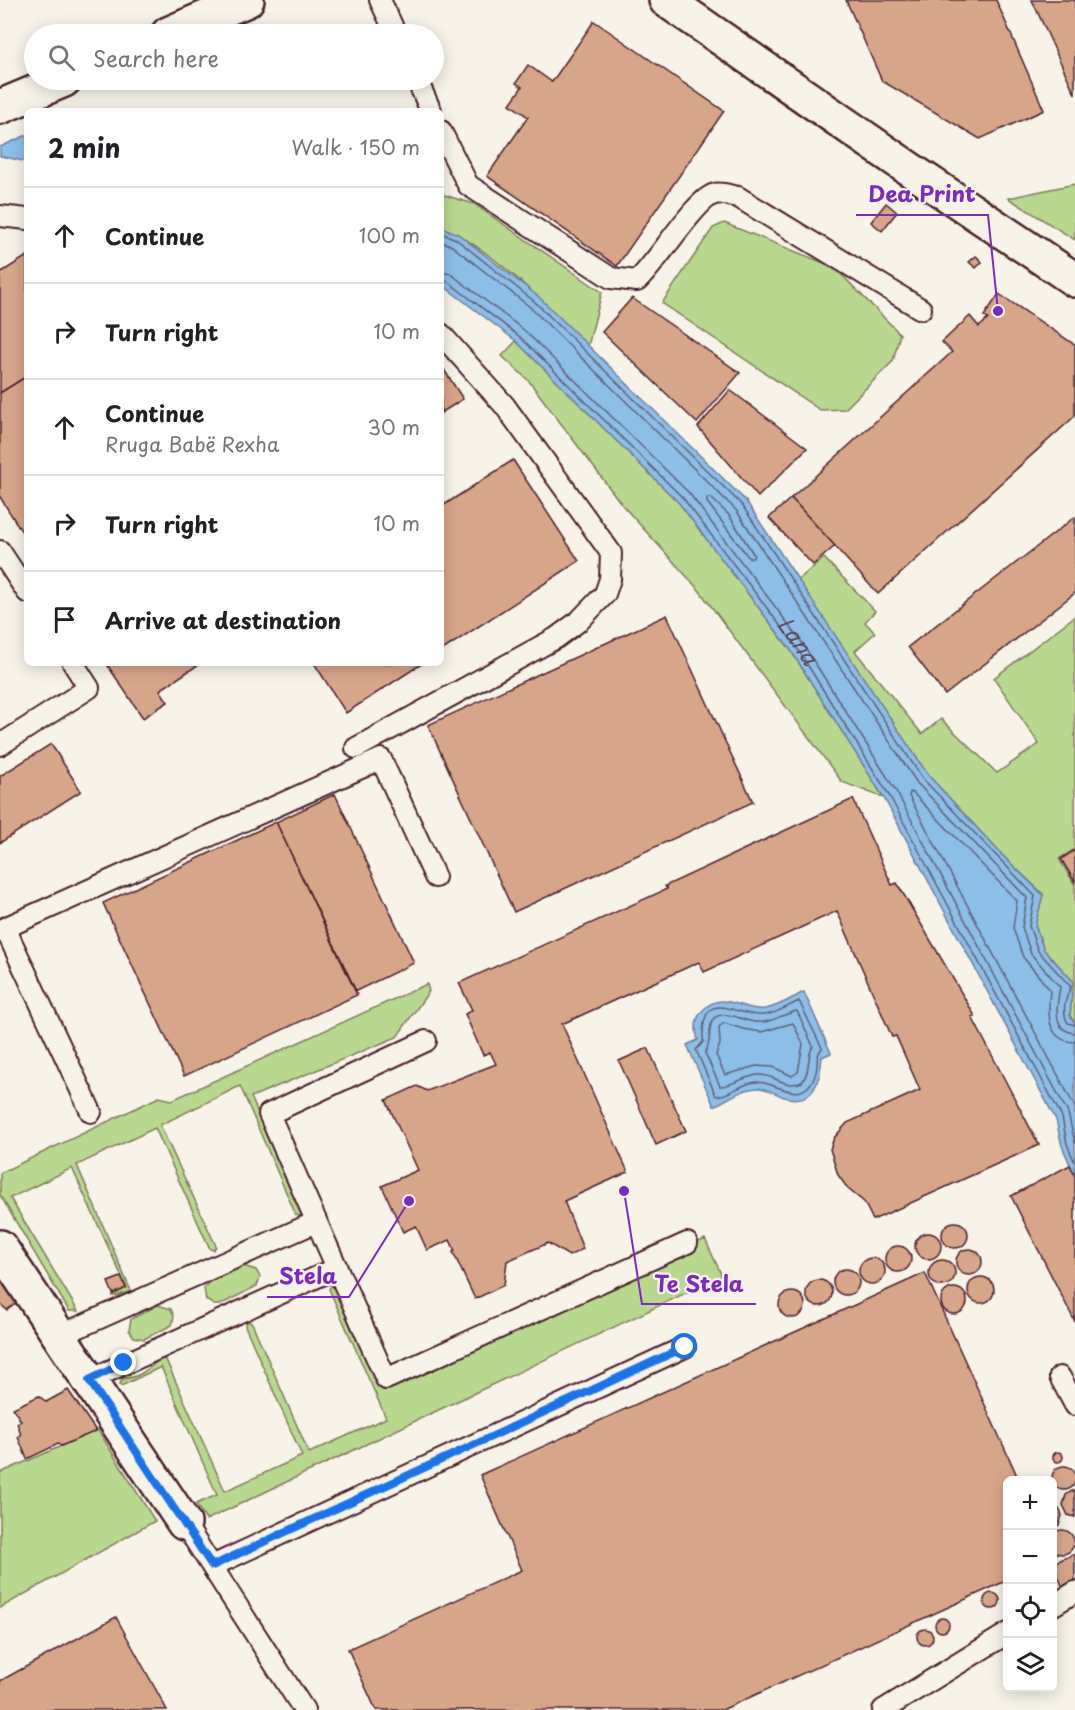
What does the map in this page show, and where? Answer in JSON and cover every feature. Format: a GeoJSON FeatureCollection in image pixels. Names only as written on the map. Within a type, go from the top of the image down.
{"type":"FeatureCollection","features":[{"type":"Feature","properties":{"kind":"street"},"geometry":{"type":"LineString","coordinates":[[191,24],[247,0]]}},
{"type":"Feature","properties":{"kind":"street"},"geometry":{"type":"LineString","coordinates":[[666,0],[908,168],[1075,280]]}},
{"type":"Feature","properties":{"kind":"street"},"geometry":{"type":"LineString","coordinates":[[0,107],[40,90]]}},
{"type":"Feature","properties":{"kind":"street"},"geometry":{"type":"LineString","coordinates":[[0,1247],[184,1523]]}},
{"type":"Feature","properties":{"kind":"lane"},"geometry":{"type":"LineString","coordinates":[[380,0],[391,24]]}},
{"type":"Feature","properties":{"kind":"lane"},"geometry":{"type":"LineString","coordinates":[[422,90],[430,108]]}},
{"type":"Feature","properties":{"kind":"lane"},"geometry":{"type":"LineString","coordinates":[[444,137],[468,185],[611,278],[637,281],[652,267],[701,200],[716,193],[738,197],[921,309]]}},
{"type":"Feature","properties":{"kind":"lane"},"geometry":{"type":"LineString","coordinates":[[0,216],[24,219]]}},
{"type":"Feature","properties":{"kind":"lane"},"geometry":{"type":"LineString","coordinates":[[356,748],[556,638],[605,594],[610,579],[611,553],[505,406],[444,337]]}},
{"type":"Feature","properties":{"kind":"lane"},"geometry":{"type":"LineString","coordinates":[[0,550],[24,587]]}},
{"type":"Feature","properties":{"kind":"lane"},"geometry":{"type":"LineString","coordinates":[[0,745],[89,688],[75,666]]}},
{"type":"Feature","properties":{"kind":"lane"},"geometry":{"type":"LineString","coordinates":[[91,1112],[3,929],[381,759],[435,877]]}},
{"type":"Feature","properties":{"kind":"lane"},"geometry":{"type":"LineString","coordinates":[[426,1041],[268,1114],[386,1379],[687,1243]]}},
{"type":"Feature","properties":{"kind":"lane"},"geometry":{"type":"LineString","coordinates":[[60,1336],[316,1222]]}},
{"type":"Feature","properties":{"kind":"lane"},"geometry":{"type":"LineString","coordinates":[[89,1380],[337,1268]]}},
{"type":"Feature","properties":{"kind":"lane"},"geometry":{"type":"LineString","coordinates":[[212,1566],[685,1347]]}},
{"type":"Feature","properties":{"kind":"lane"},"geometry":{"type":"LineString","coordinates":[[1060,1377],[1075,1405]]}},
{"type":"Feature","properties":{"kind":"lane"},"geometry":{"type":"LineString","coordinates":[[184,1523],[304,1710]]}},
{"type":"Feature","properties":{"kind":"lane"},"geometry":{"type":"LineString","coordinates":[[1057,1603],[1075,1592]]}},
{"type":"Feature","properties":{"kind":"lane"},"geometry":{"type":"LineString","coordinates":[[883,1710],[1003,1636]]}},
{"type":"Feature","properties":{"kind":"green space"},"geometry":{"type":"Polygon","coordinates":[[[1075,184],[1075,240],[1008,198],[1075,184]]]}},
{"type":"Feature","properties":{"kind":"green space"},"geometry":{"type":"Polygon","coordinates":[[[444,195],[474,204],[602,292],[588,346],[519,280],[460,236],[444,228],[444,195]]]}},
{"type":"Feature","properties":{"kind":"green space"},"geometry":{"type":"Polygon","coordinates":[[[724,223],[834,267],[900,334],[893,361],[845,409],[820,410],[662,303],[713,228],[724,223]]]}},
{"type":"Feature","properties":{"kind":"green space"},"geometry":{"type":"Polygon","coordinates":[[[516,341],[679,503],[790,649],[884,798],[842,782],[699,590],[623,506],[529,381],[502,356],[516,341]]]}},
{"type":"Feature","properties":{"kind":"green space"},"geometry":{"type":"Polygon","coordinates":[[[824,558],[875,611],[865,622],[875,633],[855,651],[922,734],[941,719],[997,773],[1039,744],[994,678],[1075,616],[1075,849],[1059,859],[1075,885],[1075,1024],[1070,1016],[1073,981],[1044,950],[1035,925],[1043,894],[1003,856],[928,775],[798,580],[824,558]]]}},
{"type":"Feature","properties":{"kind":"green space"},"geometry":{"type":"Polygon","coordinates":[[[427,984],[429,991],[397,1037],[251,1097],[302,1213],[300,1216],[296,1215],[240,1086],[160,1125],[216,1246],[214,1250],[210,1249],[155,1128],[77,1165],[131,1291],[112,1296],[127,1288],[72,1168],[10,1198],[78,1311],[69,1311],[0,1195],[0,1173],[159,1097],[172,1100],[427,984]]]}},
{"type":"Feature","properties":{"kind":"green space"},"geometry":{"type":"Polygon","coordinates":[[[705,1239],[722,1276],[206,1520],[196,1504],[217,1495],[161,1367],[121,1386],[120,1384],[123,1378],[139,1375],[160,1359],[166,1360],[225,1491],[302,1456],[245,1326],[247,1321],[252,1323],[309,1453],[386,1418],[329,1289],[332,1284],[337,1285],[384,1389],[705,1239]]]}},
{"type":"Feature","properties":{"kind":"green space"},"geometry":{"type":"Polygon","coordinates":[[[243,1266],[256,1270],[260,1277],[257,1286],[220,1305],[214,1305],[206,1300],[204,1288],[209,1282],[243,1266]]]}},
{"type":"Feature","properties":{"kind":"green space"},"geometry":{"type":"Polygon","coordinates":[[[158,1305],[171,1309],[174,1316],[172,1325],[144,1339],[134,1337],[129,1330],[131,1319],[158,1305]]]}},
{"type":"Feature","properties":{"kind":"green space"},"geometry":{"type":"Polygon","coordinates":[[[98,1430],[155,1521],[0,1608],[0,1473],[98,1430]]]}},
{"type":"Feature","properties":{"kind":"water"},"geometry":{"type":"Polygon","coordinates":[[[24,136],[24,161],[0,156],[0,147],[24,136]]]}},
{"type":"Feature","properties":{"kind":"water","name":"Lana"},"geometry":{"type":"Polygon","coordinates":[[[444,228],[458,234],[539,297],[746,501],[928,775],[1003,856],[1043,895],[1035,926],[1044,950],[1073,981],[1070,1016],[1075,1024],[1075,1176],[1062,1146],[1056,1120],[884,798],[790,649],[679,503],[516,341],[444,286],[444,228]]]}},
{"type":"Feature","properties":{"kind":"water"},"geometry":{"type":"Polygon","coordinates":[[[804,992],[831,1053],[822,1057],[818,1082],[814,1089],[803,1098],[795,1099],[765,1089],[752,1089],[714,1106],[687,1045],[698,1040],[696,1024],[700,1013],[710,1004],[718,1001],[757,1009],[770,1008],[804,992]]]}},
{"type":"Feature","properties":{"kind":"building"},"geometry":{"type":"Polygon","coordinates":[[[846,0],[996,0],[1044,110],[980,139],[882,81],[846,0]]]}},
{"type":"Feature","properties":{"kind":"building"},"geometry":{"type":"Polygon","coordinates":[[[1032,0],[1075,0],[1075,94],[1032,0]]]}},
{"type":"Feature","properties":{"kind":"building"},"geometry":{"type":"Polygon","coordinates":[[[594,21],[724,111],[617,266],[487,176],[528,117],[510,104],[522,87],[516,83],[528,65],[552,82],[594,21]]]}},
{"type":"Feature","properties":{"kind":"building"},"geometry":{"type":"Polygon","coordinates":[[[886,203],[897,212],[882,231],[871,222],[886,203]]]}},
{"type":"Feature","properties":{"kind":"building"},"geometry":{"type":"Polygon","coordinates":[[[976,256],[982,262],[976,268],[969,262],[976,256]]]}},
{"type":"Feature","properties":{"kind":"building"},"geometry":{"type":"Polygon","coordinates":[[[24,258],[24,378],[0,393],[0,273],[24,258]]]}},
{"type":"Feature","properties":{"kind":"building"},"geometry":{"type":"Polygon","coordinates":[[[999,294],[1075,345],[1075,416],[878,594],[791,498],[952,352],[942,342],[970,316],[979,327],[988,319],[984,316],[999,294]]]}},
{"type":"Feature","properties":{"kind":"building"},"geometry":{"type":"Polygon","coordinates":[[[632,298],[740,373],[697,423],[602,332],[632,298]]]}},
{"type":"Feature","properties":{"kind":"building"},"geometry":{"type":"Polygon","coordinates":[[[444,370],[463,399],[444,411],[444,370]]]}},
{"type":"Feature","properties":{"kind":"building"},"geometry":{"type":"Polygon","coordinates":[[[24,378],[24,535],[0,497],[0,393],[24,378]]]}},
{"type":"Feature","properties":{"kind":"building"},"geometry":{"type":"Polygon","coordinates":[[[730,390],[807,448],[758,497],[698,427],[730,390]]]}},
{"type":"Feature","properties":{"kind":"building"},"geometry":{"type":"Polygon","coordinates":[[[513,460],[579,561],[444,649],[444,505],[513,460]]]}},
{"type":"Feature","properties":{"kind":"building"},"geometry":{"type":"Polygon","coordinates":[[[791,498],[835,546],[813,565],[769,518],[791,498]]]}},
{"type":"Feature","properties":{"kind":"building"},"geometry":{"type":"Polygon","coordinates":[[[1075,517],[1075,593],[945,695],[908,647],[1075,517]]]}},
{"type":"Feature","properties":{"kind":"building"},"geometry":{"type":"Polygon","coordinates":[[[667,615],[753,802],[514,912],[428,725],[667,615]]]}},
{"type":"Feature","properties":{"kind":"building"},"geometry":{"type":"Polygon","coordinates":[[[108,666],[196,666],[160,690],[168,702],[143,718],[108,666]]]}},
{"type":"Feature","properties":{"kind":"building"},"geometry":{"type":"Polygon","coordinates":[[[316,666],[418,666],[346,713],[316,666]]]}},
{"type":"Feature","properties":{"kind":"building"},"geometry":{"type":"Polygon","coordinates":[[[51,744],[81,791],[0,843],[0,776],[51,744]]]}},
{"type":"Feature","properties":{"kind":"building"},"geometry":{"type":"Polygon","coordinates":[[[335,794],[414,963],[356,991],[276,822],[335,794]]]}},
{"type":"Feature","properties":{"kind":"building"},"geometry":{"type":"Polygon","coordinates":[[[853,799],[892,885],[897,883],[975,1016],[972,1017],[1039,1145],[873,1220],[864,1202],[848,1189],[838,1175],[830,1149],[834,1138],[847,1123],[920,1090],[896,1036],[892,1037],[837,911],[704,972],[699,962],[562,1024],[628,1172],[564,1201],[583,1249],[569,1256],[548,1243],[507,1261],[504,1285],[475,1299],[453,1252],[455,1251],[450,1240],[427,1250],[416,1226],[403,1232],[382,1186],[418,1170],[386,1100],[417,1086],[427,1091],[496,1064],[490,1052],[483,1055],[465,1014],[472,1010],[459,983],[667,889],[665,886],[853,799]]]}},
{"type":"Feature","properties":{"kind":"building"},"geometry":{"type":"Polygon","coordinates":[[[276,822],[357,995],[184,1076],[103,903],[276,822]]]}},
{"type":"Feature","properties":{"kind":"building"},"geometry":{"type":"Polygon","coordinates":[[[1075,850],[1075,882],[1061,859],[1075,850]]]}},
{"type":"Feature","properties":{"kind":"building"},"geometry":{"type":"Polygon","coordinates":[[[648,1048],[686,1131],[656,1145],[619,1061],[648,1048]]]}},
{"type":"Feature","properties":{"kind":"building"},"geometry":{"type":"Polygon","coordinates":[[[1070,1165],[1075,1176],[1075,1322],[1011,1196],[1070,1165]]]}},
{"type":"Feature","properties":{"kind":"building"},"geometry":{"type":"Polygon","coordinates":[[[955,1222],[964,1226],[968,1235],[964,1244],[955,1248],[946,1244],[942,1235],[946,1226],[955,1222]]]}},
{"type":"Feature","properties":{"kind":"building"},"geometry":{"type":"Polygon","coordinates":[[[928,1233],[937,1237],[941,1246],[937,1255],[928,1259],[919,1255],[915,1246],[919,1237],[928,1233]]]}},
{"type":"Feature","properties":{"kind":"building"},"geometry":{"type":"Polygon","coordinates":[[[898,1246],[907,1250],[911,1259],[907,1268],[898,1272],[889,1268],[885,1259],[889,1250],[898,1246]]]}},
{"type":"Feature","properties":{"kind":"building"},"geometry":{"type":"Polygon","coordinates":[[[969,1249],[978,1253],[982,1262],[978,1271],[969,1275],[960,1271],[956,1262],[960,1253],[969,1249]]]}},
{"type":"Feature","properties":{"kind":"building"},"geometry":{"type":"Polygon","coordinates":[[[872,1258],[881,1262],[885,1271],[881,1280],[872,1284],[863,1280],[859,1271],[863,1262],[872,1258]]]}},
{"type":"Feature","properties":{"kind":"building"},"geometry":{"type":"Polygon","coordinates":[[[942,1260],[951,1264],[955,1273],[951,1282],[942,1286],[933,1282],[929,1273],[933,1264],[942,1260]]]}},
{"type":"Feature","properties":{"kind":"building"},"geometry":{"type":"Polygon","coordinates":[[[846,1269],[855,1273],[859,1282],[855,1291],[846,1295],[837,1291],[833,1282],[837,1273],[846,1269]]]}},
{"type":"Feature","properties":{"kind":"building"},"geometry":{"type":"Polygon","coordinates":[[[925,1273],[1017,1476],[1003,1476],[1003,1582],[722,1710],[376,1710],[348,1649],[522,1570],[480,1475],[925,1273]]]}},
{"type":"Feature","properties":{"kind":"building"},"geometry":{"type":"Polygon","coordinates":[[[0,1274],[18,1302],[7,1310],[0,1304],[0,1274]]]}},
{"type":"Feature","properties":{"kind":"building"},"geometry":{"type":"Polygon","coordinates":[[[121,1277],[126,1288],[113,1294],[108,1282],[121,1277]]]}},
{"type":"Feature","properties":{"kind":"building"},"geometry":{"type":"Polygon","coordinates":[[[981,1277],[990,1281],[994,1290],[990,1299],[981,1303],[972,1299],[968,1290],[972,1281],[981,1277]]]}},
{"type":"Feature","properties":{"kind":"building"},"geometry":{"type":"Polygon","coordinates":[[[819,1280],[828,1284],[832,1293],[828,1302],[819,1306],[810,1302],[806,1293],[810,1284],[819,1280]]]}},
{"type":"Feature","properties":{"kind":"building"},"geometry":{"type":"Polygon","coordinates":[[[954,1288],[963,1292],[967,1301],[963,1310],[954,1314],[945,1310],[941,1301],[945,1292],[954,1288]]]}},
{"type":"Feature","properties":{"kind":"building"},"geometry":{"type":"Polygon","coordinates":[[[792,1292],[801,1296],[805,1305],[801,1314],[792,1318],[783,1314],[779,1305],[783,1296],[792,1292]]]}},
{"type":"Feature","properties":{"kind":"building"},"geometry":{"type":"Polygon","coordinates":[[[68,1390],[96,1431],[61,1446],[58,1444],[27,1459],[18,1437],[21,1435],[17,1423],[21,1421],[13,1408],[39,1396],[46,1402],[68,1390]]]}},
{"type":"Feature","properties":{"kind":"building"},"geometry":{"type":"Polygon","coordinates":[[[1058,1452],[1063,1457],[1058,1462],[1053,1457],[1058,1452]]]}},
{"type":"Feature","properties":{"kind":"building"},"geometry":{"type":"Polygon","coordinates":[[[1069,1467],[1075,1473],[1073,1487],[1064,1490],[1057,1488],[1057,1476],[1052,1476],[1055,1469],[1069,1467]]]}},
{"type":"Feature","properties":{"kind":"building"},"geometry":{"type":"Polygon","coordinates":[[[1075,1491],[1075,1517],[1068,1515],[1063,1505],[1066,1495],[1075,1491]]]}},
{"type":"Feature","properties":{"kind":"building"},"geometry":{"type":"Polygon","coordinates":[[[1057,1508],[1062,1515],[1057,1526],[1057,1508]]]}},
{"type":"Feature","properties":{"kind":"building"},"geometry":{"type":"Polygon","coordinates":[[[1057,1531],[1067,1531],[1073,1537],[1071,1551],[1057,1553],[1057,1531]]]}},
{"type":"Feature","properties":{"kind":"building"},"geometry":{"type":"Polygon","coordinates":[[[1075,1554],[1075,1588],[1065,1593],[1057,1573],[1057,1561],[1075,1554]]]}},
{"type":"Feature","properties":{"kind":"building"},"geometry":{"type":"Polygon","coordinates":[[[992,1593],[1000,1601],[992,1609],[984,1601],[992,1593]]]}},
{"type":"Feature","properties":{"kind":"building"},"geometry":{"type":"Polygon","coordinates":[[[116,1617],[167,1710],[0,1710],[0,1681],[116,1617]]]}},
{"type":"Feature","properties":{"kind":"building"},"geometry":{"type":"Polygon","coordinates":[[[939,1618],[945,1618],[949,1625],[945,1632],[939,1632],[935,1628],[935,1622],[939,1618]]]}},
{"type":"Feature","properties":{"kind":"building"},"geometry":{"type":"Polygon","coordinates":[[[925,1629],[933,1637],[925,1645],[917,1637],[925,1629]]]}},
{"type":"Feature","properties":{"kind":"place","name":"Dea Print"},"geometry":{"type":"Point","coordinates":[998,311]}},
{"type":"Feature","properties":{"kind":"place","name":"Te Stela"},"geometry":{"type":"Point","coordinates":[624,1191]}},
{"type":"Feature","properties":{"kind":"place","name":"Stela"},"geometry":{"type":"Point","coordinates":[409,1201]}},
{"type":"Feature","properties":{"kind":"route"},"geometry":{"type":"LineString","coordinates":[[124,1363],[89,1380],[212,1566],[685,1347]]}}]}
